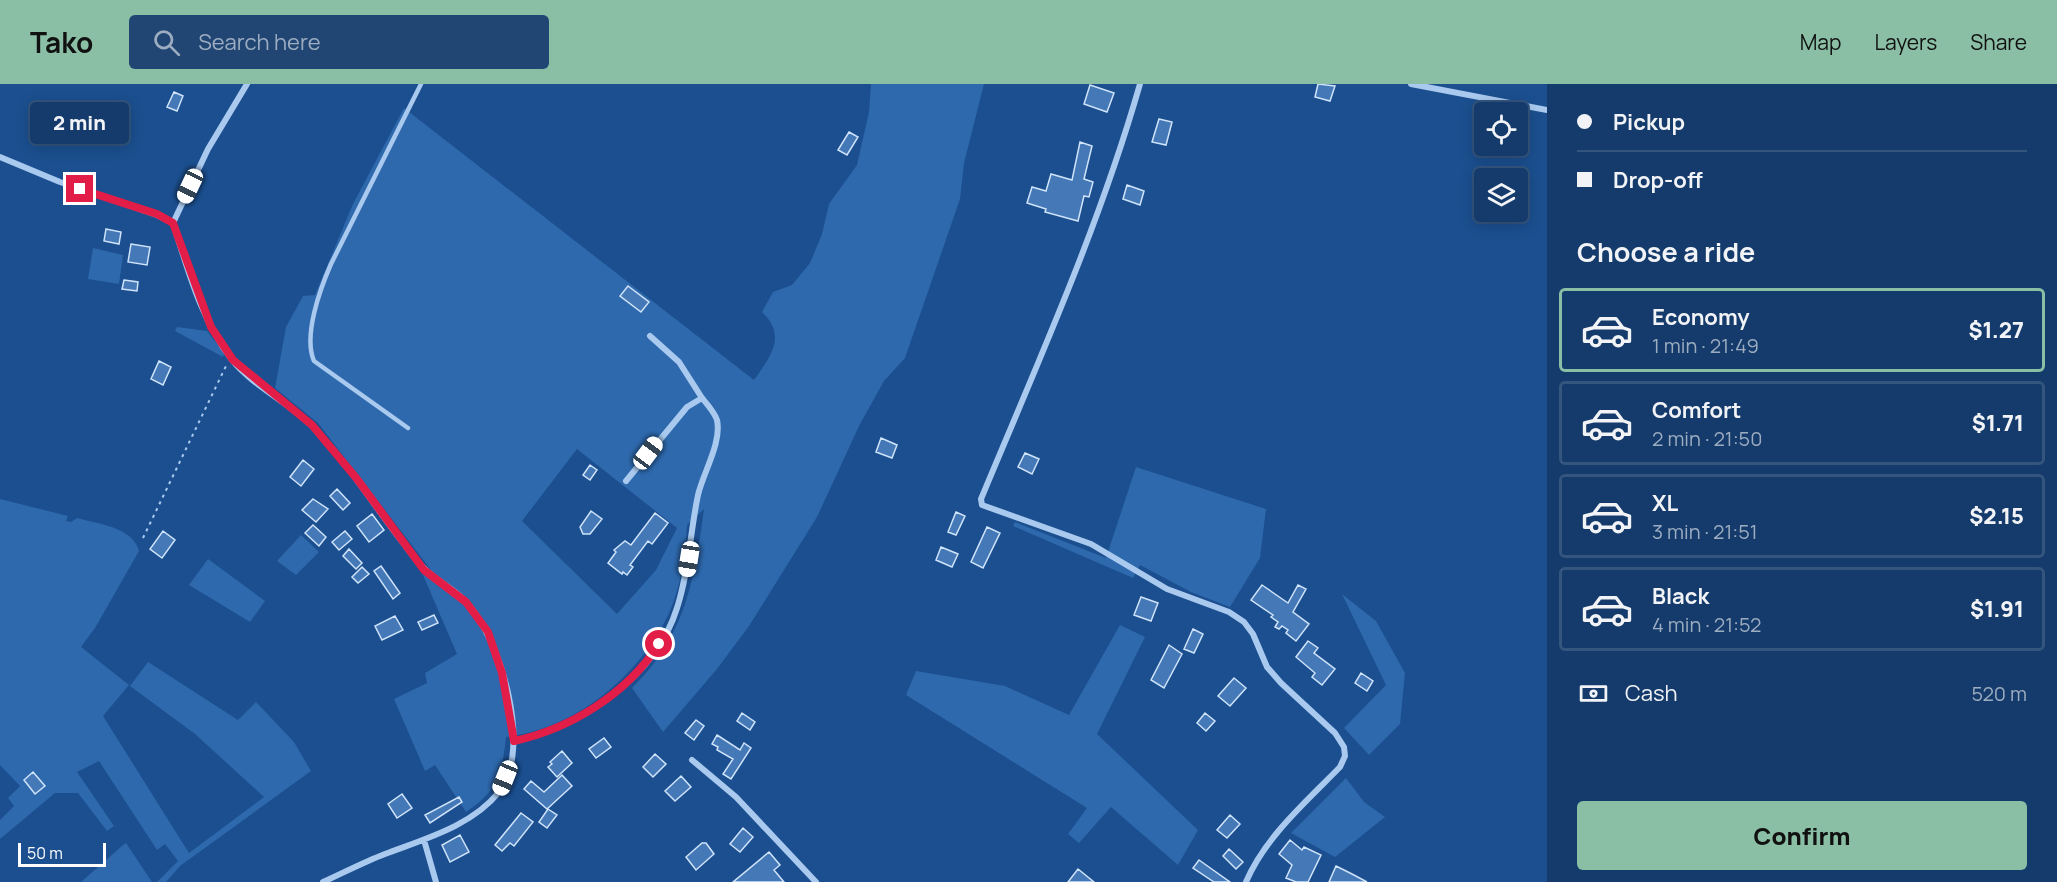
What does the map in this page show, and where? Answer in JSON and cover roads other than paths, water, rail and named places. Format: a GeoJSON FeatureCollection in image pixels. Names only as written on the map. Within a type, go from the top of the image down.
{"type":"FeatureCollection","features":[{"type":"Feature","properties":{"kind":"street"},"geometry":{"type":"LineString","coordinates":[[173,223],[208,148],[248,84]]}},
{"type":"Feature","properties":{"kind":"street"},"geometry":{"type":"LineString","coordinates":[[1140,84],[1121,151],[1090,236],[981,499],[982,505],[1091,544],[1167,589],[1229,612],[1244,622],[1274,675],[1335,733],[1344,747],[1345,756],[1340,767],[1275,837],[1252,867],[1246,882]]}},
{"type":"Feature","properties":{"kind":"street"},"geometry":{"type":"LineString","coordinates":[[1411,84],[1547,110]]}},
{"type":"Feature","properties":{"kind":"street"},"geometry":{"type":"LineString","coordinates":[[0,157],[60,182],[157,214],[173,223],[211,327],[233,360],[312,425],[357,479],[424,570],[466,602],[488,632],[502,673],[514,741],[510,766],[500,790],[486,806],[467,819],[424,840],[383,855],[323,882]]}},
{"type":"Feature","properties":{"kind":"street"},"geometry":{"type":"LineString","coordinates":[[514,741],[539,736],[581,716],[611,696],[651,657],[677,611],[686,577],[697,497],[718,430],[717,418],[679,362],[650,336]]}},
{"type":"Feature","properties":{"kind":"street"},"geometry":{"type":"LineString","coordinates":[[626,481],[687,407],[702,398]]}},
{"type":"Feature","properties":{"kind":"street"},"geometry":{"type":"LineString","coordinates":[[692,760],[736,797],[816,882]]}},
{"type":"Feature","properties":{"kind":"street"},"geometry":{"type":"LineString","coordinates":[[424,840],[436,882]]}},
{"type":"Feature","properties":{"kind":"lane"},"geometry":{"type":"LineString","coordinates":[[408,428],[314,362],[309,350],[323,284],[331,264],[421,84]]}}]}
